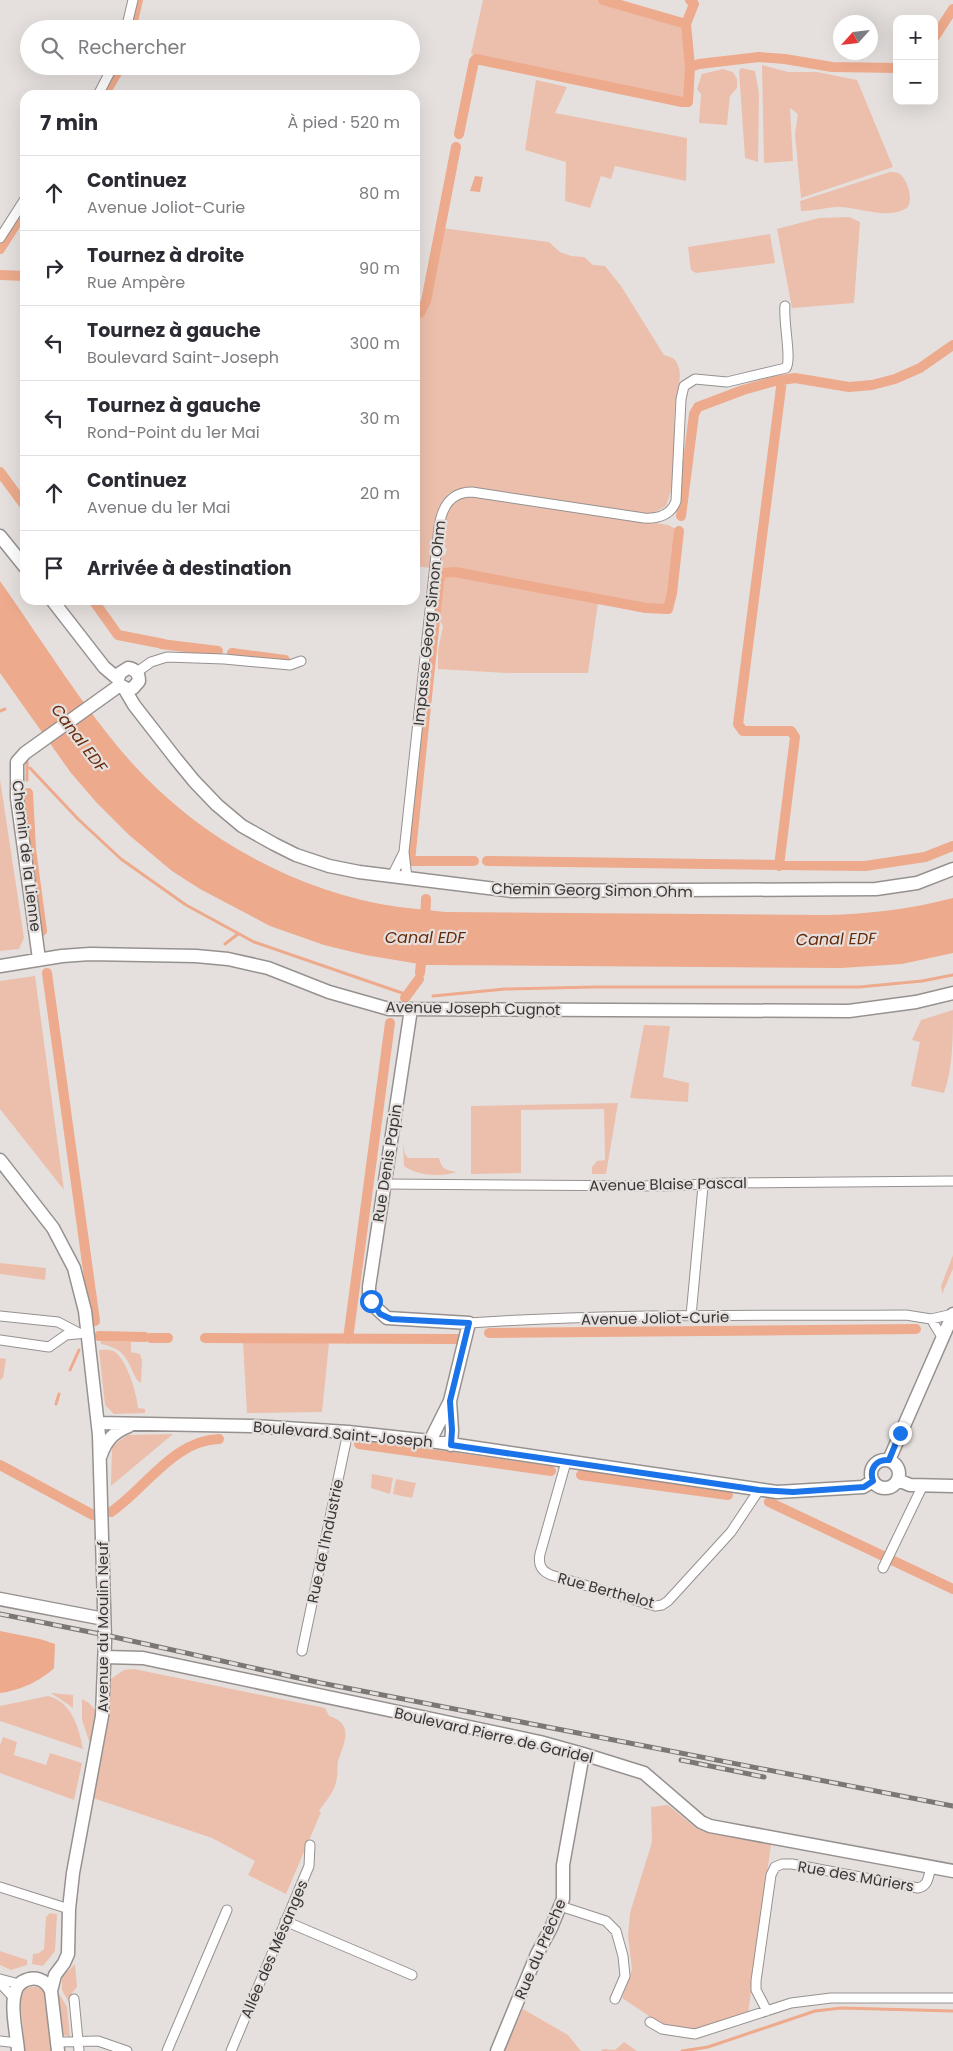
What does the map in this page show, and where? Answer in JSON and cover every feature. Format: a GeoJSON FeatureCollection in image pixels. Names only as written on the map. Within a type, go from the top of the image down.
{"type":"FeatureCollection","features":[{"type":"Feature","properties":{"kind":"street"},"geometry":{"type":"LineString","coordinates":[[128,20],[133,0]]}},
{"type":"Feature","properties":{"kind":"street"},"geometry":{"type":"LineString","coordinates":[[101,90],[108,75]]}},
{"type":"Feature","properties":{"kind":"street"},"geometry":{"type":"LineString","coordinates":[[0,238],[20,207]]}},
{"type":"Feature","properties":{"kind":"street","name":"Impasse Georg Simon Ohm"},"geometry":{"type":"LineString","coordinates":[[407,878],[404,852],[439,527],[443,509],[448,501],[458,494],[472,492],[644,518],[657,518],[665,514],[673,508],[676,501],[681,399],[684,386],[695,379],[727,382],[786,368],[789,360],[784,317],[786,306]]}},
{"type":"Feature","properties":{"kind":"street"},"geometry":{"type":"LineString","coordinates":[[0,536],[20,561]]}},
{"type":"Feature","properties":{"kind":"street"},"geometry":{"type":"LineString","coordinates":[[56,605],[84,640],[127,680],[152,662],[167,657],[284,664],[294,664],[301,661]]}},
{"type":"Feature","properties":{"kind":"street","name":"Chemin de la Lienne"},"geometry":{"type":"LineString","coordinates":[[39,959],[17,798],[16,765],[18,759],[25,753],[127,680]]}},
{"type":"Feature","properties":{"kind":"street","name":"Chemin Georg Simon Ohm"},"geometry":{"type":"LineString","coordinates":[[127,680],[134,705],[206,794],[231,816],[262,838],[296,855],[351,870],[512,891],[848,891],[908,885],[953,869]]}},
{"type":"Feature","properties":{"kind":"street","name":"Impasse Georg Simon Ohm"},"geometry":{"type":"LineString","coordinates":[[392,876],[404,852]]}},
{"type":"Feature","properties":{"kind":"street","name":"Avenue Joseph Cugnot"},"geometry":{"type":"LineString","coordinates":[[0,966],[62,956],[99,954],[196,956],[228,959],[268,968],[355,1000],[387,1008],[411,1009],[849,1011],[916,1002],[953,993]]}},
{"type":"Feature","properties":{"kind":"street","name":"Rue Denis Papin"},"geometry":{"type":"LineString","coordinates":[[380,1314],[371,1301],[369,1287],[383,1184],[411,1009]]}},
{"type":"Feature","properties":{"kind":"street","name":"Avenue du Moulin Neuf"},"geometry":{"type":"LineString","coordinates":[[0,1160],[53,1228],[70,1258],[77,1277],[85,1311],[83,1333],[98,1423],[103,1521],[105,1657],[101,1728],[76,1851],[69,1909],[68,1954],[55,1975],[51,1991]]}},
{"type":"Feature","properties":{"kind":"street","name":"Avenue Blaise Pascal"},"geometry":{"type":"LineString","coordinates":[[383,1184],[703,1186],[724,1184],[953,1181]]}},
{"type":"Feature","properties":{"kind":"street"},"geometry":{"type":"LineString","coordinates":[[691,1316],[703,1186]]}},
{"type":"Feature","properties":{"kind":"street","name":"Avenue Joliot-Curie"},"geometry":{"type":"LineString","coordinates":[[380,1314],[394,1319],[469,1323],[691,1316],[906,1315],[931,1319],[953,1314]]}},
{"type":"Feature","properties":{"kind":"street"},"geometry":{"type":"LineString","coordinates":[[889,1460],[953,1314]]}},
{"type":"Feature","properties":{"kind":"street"},"geometry":{"type":"LineString","coordinates":[[0,1316],[58,1322],[83,1333]]}},
{"type":"Feature","properties":{"kind":"street"},"geometry":{"type":"LineString","coordinates":[[931,1319],[942,1338]]}},
{"type":"Feature","properties":{"kind":"street"},"geometry":{"type":"LineString","coordinates":[[430,1441],[450,1401],[469,1323]]}},
{"type":"Feature","properties":{"kind":"street"},"geometry":{"type":"LineString","coordinates":[[0,1340],[49,1347],[66,1335],[83,1333]]}},
{"type":"Feature","properties":{"kind":"street"},"geometry":{"type":"LineString","coordinates":[[450,1401],[451,1445]]}},
{"type":"Feature","properties":{"kind":"street"},"geometry":{"type":"LineString","coordinates":[[98,1423],[117,1431]]}},
{"type":"Feature","properties":{"kind":"street","name":"Boulevard Saint-Joseph"},"geometry":{"type":"LineString","coordinates":[[98,1423],[252,1426],[348,1432],[430,1441],[759,1490],[793,1492],[864,1487],[873,1481]]}},
{"type":"Feature","properties":{"kind":"street"},"geometry":{"type":"LineString","coordinates":[[99,1460],[105,1444],[117,1431],[133,1424]]}},
{"type":"Feature","properties":{"kind":"street","name":"Rue de l'Industrie"},"geometry":{"type":"LineString","coordinates":[[302,1651],[348,1432]]}},
{"type":"Feature","properties":{"kind":"street"},"geometry":{"type":"LineString","coordinates":[[881,1460],[889,1460],[898,1468],[898,1480],[893,1486],[886,1488],[878,1486],[873,1481],[871,1473],[874,1465],[881,1460]]}},
{"type":"Feature","properties":{"kind":"street","name":"Rue Berthelot"},"geometry":{"type":"LineString","coordinates":[[566,1462],[540,1556],[542,1568],[551,1575],[655,1606],[662,1605],[670,1599],[731,1532],[759,1490]]}},
{"type":"Feature","properties":{"kind":"street"},"geometry":{"type":"LineString","coordinates":[[898,1480],[910,1485],[953,1486]]}},
{"type":"Feature","properties":{"kind":"street"},"geometry":{"type":"LineString","coordinates":[[886,1561],[923,1485]]}},
{"type":"Feature","properties":{"kind":"street"},"geometry":{"type":"LineString","coordinates":[[0,1599],[104,1619]]}},
{"type":"Feature","properties":{"kind":"street","name":"Boulevard Pierre de Garidel"},"geometry":{"type":"LineString","coordinates":[[105,1657],[143,1658],[540,1742],[644,1773],[701,1822],[710,1826],[953,1871]]}},
{"type":"Feature","properties":{"kind":"street","name":"Rue du Prêche"},"geometry":{"type":"LineString","coordinates":[[497,2051],[537,1954],[561,1902],[563,1869],[583,1754]]}},
{"type":"Feature","properties":{"kind":"street","name":"Allée des Mésanges"},"geometry":{"type":"LineString","coordinates":[[230,2051],[309,1866],[310,1845]]}},
{"type":"Feature","properties":{"kind":"street","name":"Rue des Mûriers"},"geometry":{"type":"LineString","coordinates":[[767,2011],[756,1990],[756,1981],[771,1876],[775,1867],[782,1864],[792,1864],[918,1888],[928,1882],[931,1867]]}},
{"type":"Feature","properties":{"kind":"street"},"geometry":{"type":"LineString","coordinates":[[0,1887],[69,1909]]}},
{"type":"Feature","properties":{"kind":"street"},"geometry":{"type":"LineString","coordinates":[[561,1902],[608,1922],[618,1934],[625,1976],[615,1999]]}},
{"type":"Feature","properties":{"kind":"street"},"geometry":{"type":"LineString","coordinates":[[167,2051],[227,1910]]}},
{"type":"Feature","properties":{"kind":"street"},"geometry":{"type":"LineString","coordinates":[[285,1921],[412,1975]]}},
{"type":"Feature","properties":{"kind":"street"},"geometry":{"type":"LineString","coordinates":[[0,2041],[18,2047],[13,1997],[19,1984],[26,1980],[41,1979],[55,1975]]}},
{"type":"Feature","properties":{"kind":"street"},"geometry":{"type":"LineString","coordinates":[[0,1979],[19,1984]]}},
{"type":"Feature","properties":{"kind":"street"},"geometry":{"type":"LineString","coordinates":[[41,1979],[51,1991],[57,2046],[78,2041],[102,2041],[127,2051]]}},
{"type":"Feature","properties":{"kind":"street"},"geometry":{"type":"LineString","coordinates":[[0,1983],[13,1997]]}},
{"type":"Feature","properties":{"kind":"street"},"geometry":{"type":"LineString","coordinates":[[650,2022],[662,2029],[695,2034],[791,2002],[830,1998],[953,1998]]}},
{"type":"Feature","properties":{"kind":"street"},"geometry":{"type":"LineString","coordinates":[[74,1999],[79,2051]]}},
{"type":"Feature","properties":{"kind":"shaded area"},"geometry":{"type":"Polygon","coordinates":[[[483,0],[597,0],[684,25],[688,64],[685,100],[539,71],[471,54],[483,0]]]}},
{"type":"Feature","properties":{"kind":"shaded area"},"geometry":{"type":"Polygon","coordinates":[[[762,65],[788,72],[817,72],[857,80],[893,167],[801,198],[795,134],[798,114],[790,108],[793,161],[764,163],[762,65]]]}},
{"type":"Feature","properties":{"kind":"shaded area"},"geometry":{"type":"Polygon","coordinates":[[[741,68],[755,71],[759,93],[758,162],[745,158],[739,71],[741,68]]]}},
{"type":"Feature","properties":{"kind":"shaded area"},"geometry":{"type":"Polygon","coordinates":[[[723,69],[733,72],[737,79],[737,88],[730,96],[727,125],[699,123],[701,94],[697,89],[702,74],[723,69]]]}},
{"type":"Feature","properties":{"kind":"shaded area"},"geometry":{"type":"Polygon","coordinates":[[[536,80],[567,87],[555,113],[687,138],[686,181],[615,166],[611,179],[601,176],[590,208],[565,201],[566,162],[525,150],[536,80]]]}},
{"type":"Feature","properties":{"kind":"shaded area"},"geometry":{"type":"Polygon","coordinates":[[[890,172],[900,174],[906,182],[910,202],[905,209],[889,213],[844,207],[801,211],[800,201],[890,172]]]}},
{"type":"Feature","properties":{"kind":"shaded area"},"geometry":{"type":"Polygon","coordinates":[[[849,217],[860,222],[854,303],[792,308],[777,229],[819,218],[849,217]]]}},
{"type":"Feature","properties":{"kind":"shaded area"},"geometry":{"type":"Polygon","coordinates":[[[442,228],[549,242],[560,252],[571,256],[584,257],[593,265],[605,266],[621,286],[664,355],[674,360],[679,368],[680,378],[674,418],[674,469],[666,506],[652,514],[638,513],[483,490],[456,490],[448,494],[438,510],[433,535],[431,568],[420,567],[420,314],[442,228]]]}},
{"type":"Feature","properties":{"kind":"shaded area"},"geometry":{"type":"Polygon","coordinates":[[[770,234],[775,263],[696,273],[691,270],[688,247],[770,234]]]}},
{"type":"Feature","properties":{"kind":"shaded area"},"geometry":{"type":"Polygon","coordinates":[[[471,494],[668,525],[676,529],[666,607],[599,596],[588,673],[507,673],[438,669],[438,650],[443,626],[435,615],[439,555],[445,555],[447,549],[440,543],[444,516],[453,501],[471,494]]]}},
{"type":"Feature","properties":{"kind":"shaded area"},"geometry":{"type":"Polygon","coordinates":[[[0,779],[24,938],[19,949],[0,951],[0,779]]]}},
{"type":"Feature","properties":{"kind":"shaded area"},"geometry":{"type":"Polygon","coordinates":[[[35,976],[64,1190],[0,1109],[0,981],[35,976]]]}},
{"type":"Feature","properties":{"kind":"shaded area"},"geometry":{"type":"Polygon","coordinates":[[[953,1010],[951,1063],[944,1093],[911,1086],[920,1042],[912,1040],[921,1020],[953,1010]]]}},
{"type":"Feature","properties":{"kind":"shaded area"},"geometry":{"type":"Polygon","coordinates":[[[644,1025],[670,1026],[663,1077],[689,1083],[688,1102],[630,1098],[644,1025]]]}},
{"type":"Feature","properties":{"kind":"shaded area"},"geometry":{"type":"Polygon","coordinates":[[[618,1103],[606,1174],[592,1174],[592,1167],[597,1161],[605,1160],[604,1109],[521,1110],[521,1173],[471,1174],[471,1106],[618,1103]]]}},
{"type":"Feature","properties":{"kind":"shaded area"},"geometry":{"type":"Polygon","coordinates":[[[403,1144],[408,1158],[439,1158],[445,1169],[457,1172],[444,1175],[429,1175],[416,1172],[404,1166],[403,1144]]]}},
{"type":"Feature","properties":{"kind":"shaded area"},"geometry":{"type":"Polygon","coordinates":[[[953,1255],[953,1269],[942,1294],[941,1286],[953,1255]]]}},
{"type":"Feature","properties":{"kind":"shaded area"},"geometry":{"type":"Polygon","coordinates":[[[0,1263],[46,1268],[45,1280],[0,1274],[0,1263]]]}},
{"type":"Feature","properties":{"kind":"shaded area"},"geometry":{"type":"Polygon","coordinates":[[[101,1341],[131,1342],[131,1352],[140,1354],[142,1360],[141,1383],[137,1380],[124,1356],[116,1349],[101,1344],[101,1341]]]}},
{"type":"Feature","properties":{"kind":"shaded area"},"geometry":{"type":"Polygon","coordinates":[[[243,1342],[329,1343],[322,1412],[247,1413],[243,1342]]]}},
{"type":"Feature","properties":{"kind":"shaded area"},"geometry":{"type":"Polygon","coordinates":[[[99,1350],[111,1350],[124,1362],[136,1394],[138,1408],[145,1409],[145,1413],[114,1414],[105,1405],[99,1350]]]}},
{"type":"Feature","properties":{"kind":"shaded area"},"geometry":{"type":"Polygon","coordinates":[[[0,1358],[6,1359],[3,1378],[0,1380],[0,1358]]]}},
{"type":"Feature","properties":{"kind":"shaded area"},"geometry":{"type":"Polygon","coordinates":[[[173,1434],[111,1486],[112,1446],[128,1435],[173,1434]]]}},
{"type":"Feature","properties":{"kind":"shaded area"},"geometry":{"type":"Polygon","coordinates":[[[372,1474],[393,1478],[390,1494],[371,1488],[372,1474]]]}},
{"type":"Feature","properties":{"kind":"shaded area"},"geometry":{"type":"Polygon","coordinates":[[[396,1479],[416,1483],[412,1498],[393,1494],[396,1479]]]}},
{"type":"Feature","properties":{"kind":"shaded area"},"geometry":{"type":"Polygon","coordinates":[[[134,1669],[325,1708],[329,1716],[337,1719],[342,1724],[346,1735],[338,1761],[336,1782],[319,1811],[321,1812],[286,1894],[248,1875],[255,1861],[212,1838],[93,1798],[103,1749],[109,1680],[124,1670],[134,1669]]]}},
{"type":"Feature","properties":{"kind":"shaded area"},"geometry":{"type":"Polygon","coordinates":[[[51,1693],[73,1695],[73,1708],[51,1693]]]}},
{"type":"Feature","properties":{"kind":"shaded area"},"geometry":{"type":"Polygon","coordinates":[[[48,1696],[56,1699],[69,1710],[79,1733],[83,1749],[0,1721],[0,1706],[48,1696]]]}},
{"type":"Feature","properties":{"kind":"shaded area"},"geometry":{"type":"Polygon","coordinates":[[[82,1699],[89,1703],[98,1713],[93,1753],[82,1720],[82,1699]]]}},
{"type":"Feature","properties":{"kind":"shaded area"},"geometry":{"type":"Polygon","coordinates":[[[3,1737],[17,1742],[14,1755],[46,1765],[50,1753],[82,1763],[74,1800],[0,1773],[0,1745],[3,1737]]]}},
{"type":"Feature","properties":{"kind":"shaded area"},"geometry":{"type":"Polygon","coordinates":[[[668,1805],[697,1829],[771,1844],[748,2014],[699,2030],[661,2024],[622,1998],[632,1969],[628,1936],[630,1913],[652,1842],[651,1807],[668,1805]]]}},
{"type":"Feature","properties":{"kind":"shaded area"},"geometry":{"type":"Polygon","coordinates":[[[50,1913],[57,1914],[55,1951],[43,1966],[32,1964],[33,1954],[39,1953],[44,1949],[46,1917],[50,1913]]]}},
{"type":"Feature","properties":{"kind":"shaded area"},"geometry":{"type":"Polygon","coordinates":[[[0,1951],[27,1960],[27,1965],[11,1970],[0,1965],[0,1951]]]}},
{"type":"Feature","properties":{"kind":"shaded area"},"geometry":{"type":"Polygon","coordinates":[[[75,1964],[77,1987],[72,1993],[69,2003],[62,1990],[62,1977],[75,1964]]]}},
{"type":"Feature","properties":{"kind":"shaded area"},"geometry":{"type":"Polygon","coordinates":[[[56,1981],[58,1982],[58,1992],[67,2007],[70,2037],[62,2034],[56,1981]]]}},
{"type":"Feature","properties":{"kind":"shaded area"},"geometry":{"type":"Polygon","coordinates":[[[26,1988],[41,1988],[45,1994],[53,2051],[25,2051],[20,1996],[26,1988]]]}},
{"type":"Feature","properties":{"kind":"shaded area"},"geometry":{"type":"Polygon","coordinates":[[[523,2009],[568,2035],[581,2051],[504,2051],[523,2009]]]}},
{"type":"Feature","properties":{"kind":"shaded area"},"geometry":{"type":"Polygon","coordinates":[[[624,2042],[637,2051],[601,2051],[603,2049],[615,2050],[624,2042]]]}},
{"type":"Feature","properties":{"kind":"water"},"geometry":{"type":"Polygon","coordinates":[[[475,176],[483,177],[480,192],[470,191],[475,176]]]}},
{"type":"Feature","properties":{"kind":"water","name":"Canal EDF"},"geometry":{"type":"Polygon","coordinates":[[[0,581],[79,696],[131,762],[187,815],[219,838],[253,858],[288,875],[324,889],[361,900],[399,907],[445,912],[826,915],[890,910],[953,898],[953,953],[902,964],[841,968],[425,965],[365,955],[324,945],[270,926],[200,889],[172,871],[129,835],[96,802],[71,773],[0,673],[0,581]]]}},
{"type":"Feature","properties":{"kind":"water"},"geometry":{"type":"Polygon","coordinates":[[[0,1631],[55,1644],[54,1668],[29,1685],[0,1693],[0,1631]]]}},
{"type":"Feature","properties":{"kind":"waterway"},"geometry":{"type":"LineString","coordinates":[[133,20],[138,0]]}},
{"type":"Feature","properties":{"kind":"waterway"},"geometry":{"type":"LineString","coordinates":[[603,0],[686,24],[694,4],[690,0]]}},
{"type":"Feature","properties":{"kind":"waterway"},"geometry":{"type":"LineString","coordinates":[[938,32],[953,9]]}},
{"type":"Feature","properties":{"kind":"waterway"},"geometry":{"type":"LineString","coordinates":[[686,24],[690,67]]}},
{"type":"Feature","properties":{"kind":"waterway"},"geometry":{"type":"LineString","coordinates":[[459,134],[474,61],[476,59],[682,102],[688,102],[690,67],[699,64],[759,57],[785,59],[832,67],[893,68]]}},
{"type":"Feature","properties":{"kind":"waterway"},"geometry":{"type":"LineString","coordinates":[[107,90],[116,75]]}},
{"type":"Feature","properties":{"kind":"waterway"},"geometry":{"type":"LineString","coordinates":[[420,313],[426,301],[456,147]]}},
{"type":"Feature","properties":{"kind":"waterway"},"geometry":{"type":"LineString","coordinates":[[0,249],[20,218]]}},
{"type":"Feature","properties":{"kind":"waterway"},"geometry":{"type":"LineString","coordinates":[[0,275],[20,276]]}},
{"type":"Feature","properties":{"kind":"waterway"},"geometry":{"type":"LineString","coordinates":[[681,516],[694,414],[698,407],[743,390],[775,381],[795,378],[849,387],[872,385],[895,379],[920,368],[953,345]]}},
{"type":"Feature","properties":{"kind":"waterway"},"geometry":{"type":"LineString","coordinates":[[779,866],[795,737],[791,731],[743,731],[738,724],[782,380]]}},
{"type":"Feature","properties":{"kind":"waterway"},"geometry":{"type":"LineString","coordinates":[[0,472],[20,499]]}},
{"type":"Feature","properties":{"kind":"waterway"},"geometry":{"type":"LineString","coordinates":[[474,861],[410,861],[439,581],[442,573],[455,572],[646,608],[668,609],[672,593],[679,531]]}},
{"type":"Feature","properties":{"kind":"waterway"},"geometry":{"type":"LineString","coordinates":[[97,605],[118,635],[164,644]]}},
{"type":"Feature","properties":{"kind":"waterway"},"geometry":{"type":"LineString","coordinates":[[161,644],[218,651]]}},
{"type":"Feature","properties":{"kind":"waterway"},"geometry":{"type":"LineString","coordinates":[[232,653],[285,660]]}},
{"type":"Feature","properties":{"kind":"waterway"},"geometry":{"type":"LineString","coordinates":[[0,711],[5,709]]}},
{"type":"Feature","properties":{"kind":"waterway"},"geometry":{"type":"LineString","coordinates":[[27,762],[27,780]]}},
{"type":"Feature","properties":{"kind":"waterway"},"geometry":{"type":"LineString","coordinates":[[30,768],[78,819],[121,859],[186,905],[254,942],[402,993]]}},
{"type":"Feature","properties":{"kind":"waterway"},"geometry":{"type":"LineString","coordinates":[[28,793],[31,849],[42,931]]}},
{"type":"Feature","properties":{"kind":"waterway"},"geometry":{"type":"LineString","coordinates":[[487,861],[865,866],[925,857],[953,846]]}},
{"type":"Feature","properties":{"kind":"waterway"},"geometry":{"type":"LineString","coordinates":[[425,922],[426,899]]}},
{"type":"Feature","properties":{"kind":"waterway"},"geometry":{"type":"LineString","coordinates":[[225,944],[238,934]]}},
{"type":"Feature","properties":{"kind":"waterway"},"geometry":{"type":"LineString","coordinates":[[420,973],[422,952]]}},
{"type":"Feature","properties":{"kind":"waterway"},"geometry":{"type":"LineString","coordinates":[[47,973],[95,1321]]}},
{"type":"Feature","properties":{"kind":"waterway"},"geometry":{"type":"LineString","coordinates":[[433,996],[505,989],[594,987],[859,987],[922,981],[953,975]]}},
{"type":"Feature","properties":{"kind":"waterway"},"geometry":{"type":"LineString","coordinates":[[405,998],[419,979]]}},
{"type":"Feature","properties":{"kind":"waterway"},"geometry":{"type":"LineString","coordinates":[[348,1339],[390,1023]]}},
{"type":"Feature","properties":{"kind":"waterway"},"geometry":{"type":"LineString","coordinates":[[489,1333],[916,1329]]}},
{"type":"Feature","properties":{"kind":"waterway"},"geometry":{"type":"LineString","coordinates":[[99,1336],[145,1337]]}},
{"type":"Feature","properties":{"kind":"waterway"},"geometry":{"type":"LineString","coordinates":[[151,1338],[168,1338]]}},
{"type":"Feature","properties":{"kind":"waterway"},"geometry":{"type":"LineString","coordinates":[[205,1338],[457,1339]]}},
{"type":"Feature","properties":{"kind":"waterway"},"geometry":{"type":"LineString","coordinates":[[70,1370],[79,1350]]}},
{"type":"Feature","properties":{"kind":"waterway"},"geometry":{"type":"LineString","coordinates":[[56,1404],[59,1394]]}},
{"type":"Feature","properties":{"kind":"waterway"},"geometry":{"type":"LineString","coordinates":[[111,1512],[174,1456],[203,1441],[219,1439]]}},
{"type":"Feature","properties":{"kind":"waterway"},"geometry":{"type":"LineString","coordinates":[[359,1444],[551,1471]]}},
{"type":"Feature","properties":{"kind":"waterway"},"geometry":{"type":"LineString","coordinates":[[0,1465],[93,1515]]}},
{"type":"Feature","properties":{"kind":"waterway"},"geometry":{"type":"LineString","coordinates":[[581,1475],[728,1495]]}},
{"type":"Feature","properties":{"kind":"waterway"},"geometry":{"type":"LineString","coordinates":[[769,1502],[953,1589]]}},
{"type":"Feature","properties":{"kind":"waterway"},"geometry":{"type":"LineString","coordinates":[[682,2051],[708,2047],[815,2011],[841,2008],[953,2011]]}},
{"type":"Feature","properties":{"kind":"railway"},"geometry":{"type":"LineString","coordinates":[[0,1614],[105,1635],[321,1683],[953,1806]]}},
{"type":"Feature","properties":{"kind":"railway"},"geometry":{"type":"LineString","coordinates":[[681,1760],[764,1777]]}},
{"type":"Feature","properties":{"kind":"route"},"geometry":{"type":"LineString","coordinates":[[371,1301],[380,1314],[391,1319],[469,1323],[450,1401],[451,1445],[759,1490],[793,1492],[864,1487],[869,1485],[873,1481],[871,1473],[874,1465],[881,1460],[889,1460],[900,1433]]}}]}
